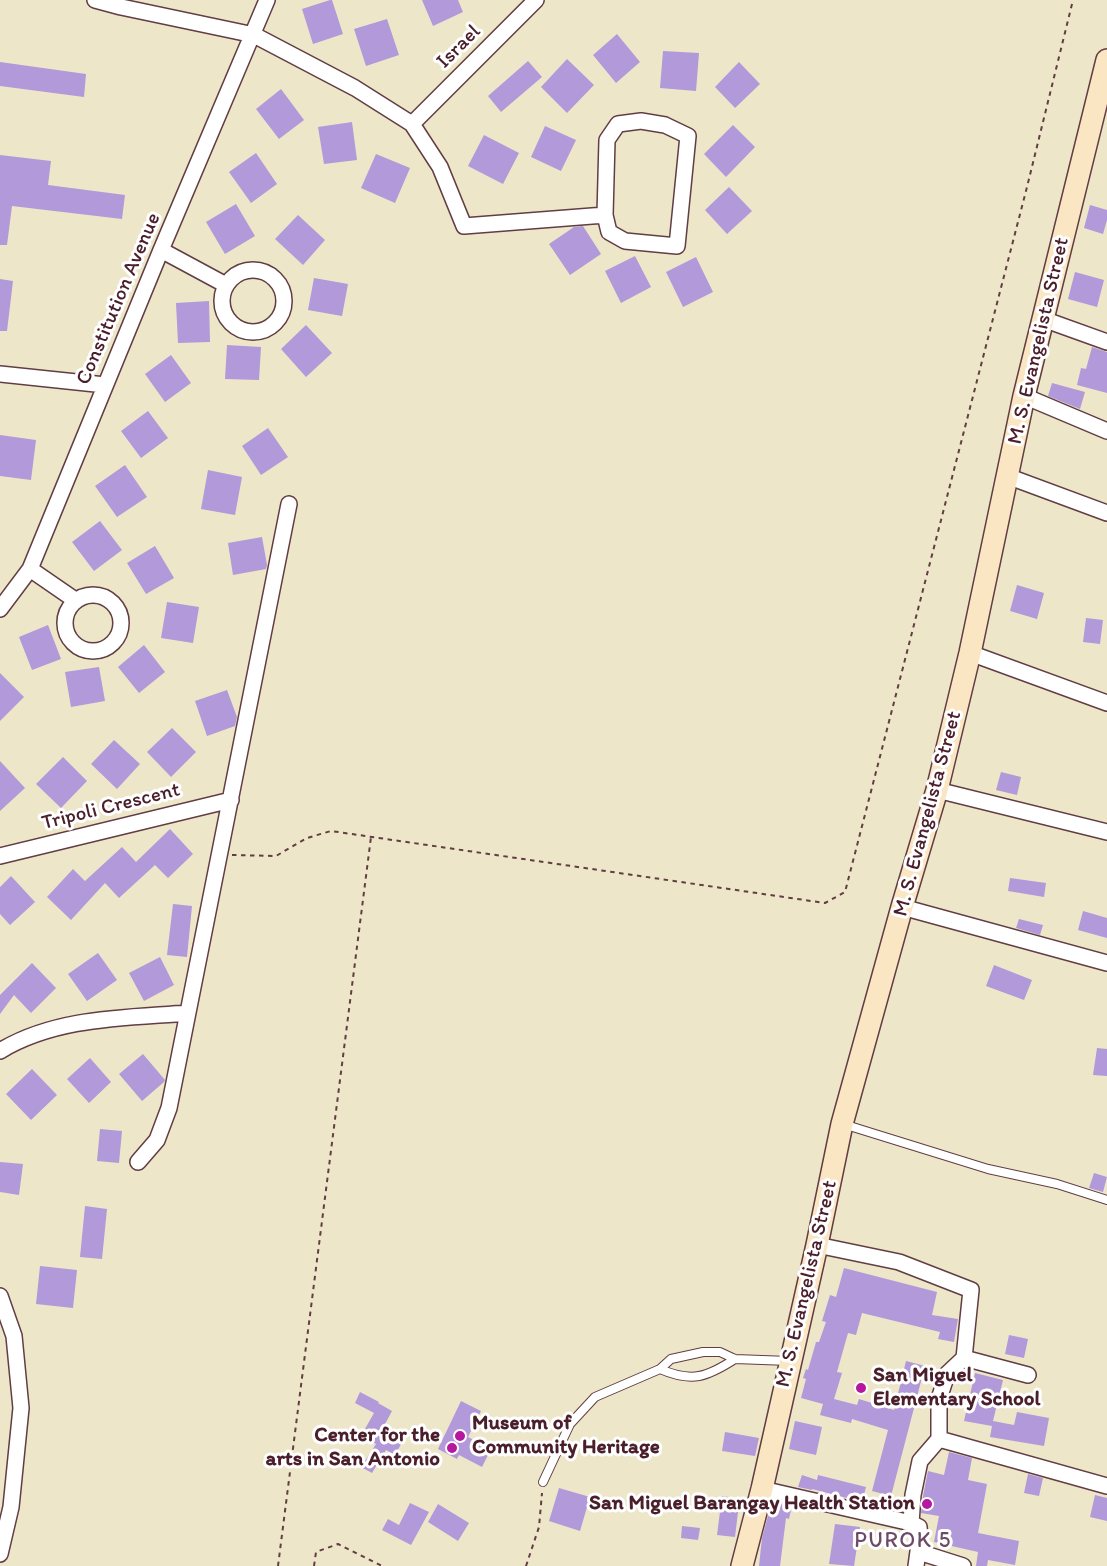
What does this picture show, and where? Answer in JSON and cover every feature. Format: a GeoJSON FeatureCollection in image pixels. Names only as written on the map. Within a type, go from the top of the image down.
{"type":"FeatureCollection","features":[{"type":"Feature","properties":{"kind":"street"},"geometry":{"type":"LineString","coordinates":[[96,0],[254,35],[355,88],[412,124],[440,167],[464,226],[604,215]]}},
{"type":"Feature","properties":{"kind":"street","name":"Constitution Avenue"},"geometry":{"type":"LineString","coordinates":[[0,609],[30,569],[267,0]]}},
{"type":"Feature","properties":{"kind":"street","name":"Israel"},"geometry":{"type":"LineString","coordinates":[[412,124],[536,0]]}},
{"type":"Feature","properties":{"kind":"street","name":"M. S. Evangelista Street"},"geometry":{"type":"LineString","coordinates":[[742,1566],[762,1489],[842,1124],[937,790],[970,653],[1024,396],[1107,60]]}},
{"type":"Feature","properties":{"kind":"street"},"geometry":{"type":"LineString","coordinates":[[641,122],[665,125],[688,136],[677,246],[624,241],[609,232],[604,215],[607,140],[618,124],[641,122]]}},
{"type":"Feature","properties":{"kind":"street"},"geometry":{"type":"LineString","coordinates":[[161,250],[226,285]]}},
{"type":"Feature","properties":{"kind":"street"},"geometry":{"type":"LineString","coordinates":[[262,270],[272,275],[284,292],[285,303],[281,318],[263,332],[250,333],[235,327],[229,321],[222,303],[226,285],[243,271],[262,270]]}},
{"type":"Feature","properties":{"kind":"street"},"geometry":{"type":"LineString","coordinates":[[1043,319],[1107,342]]}},
{"type":"Feature","properties":{"kind":"street"},"geometry":{"type":"LineString","coordinates":[[0,374],[105,385]]}},
{"type":"Feature","properties":{"kind":"street"},"geometry":{"type":"LineString","coordinates":[[1024,396],[1107,431]]}},
{"type":"Feature","properties":{"kind":"street"},"geometry":{"type":"LineString","coordinates":[[1007,476],[1107,513]]}},
{"type":"Feature","properties":{"kind":"street"},"geometry":{"type":"LineString","coordinates":[[138,1162],[157,1140],[169,1108],[289,504]]}},
{"type":"Feature","properties":{"kind":"street"},"geometry":{"type":"LineString","coordinates":[[30,569],[75,600]]}},
{"type":"Feature","properties":{"kind":"street"},"geometry":{"type":"LineString","coordinates":[[970,653],[1107,703]]}},
{"type":"Feature","properties":{"kind":"street"},"geometry":{"type":"LineString","coordinates":[[937,790],[1107,832]]}},
{"type":"Feature","properties":{"kind":"street","name":"Tripoli Crescent"},"geometry":{"type":"LineString","coordinates":[[0,856],[231,800]]}},
{"type":"Feature","properties":{"kind":"street"},"geometry":{"type":"LineString","coordinates":[[902,907],[1107,963]]}},
{"type":"Feature","properties":{"kind":"street"},"geometry":{"type":"LineString","coordinates":[[0,1051],[13,1043],[54,1028],[87,1021],[188,1013]]}},
{"type":"Feature","properties":{"kind":"street"},"geometry":{"type":"LineString","coordinates":[[817,1245],[899,1262],[971,1290],[964,1358],[947,1374],[939,1399],[939,1439],[920,1461],[913,1496],[911,1523]]}},
{"type":"Feature","properties":{"kind":"street"},"geometry":{"type":"LineString","coordinates":[[0,1296],[21,1408],[11,1507],[0,1554]]}},
{"type":"Feature","properties":{"kind":"street"},"geometry":{"type":"LineString","coordinates":[[964,1358],[1029,1375]]}},
{"type":"Feature","properties":{"kind":"street"},"geometry":{"type":"LineString","coordinates":[[939,1439],[1107,1486]]}},
{"type":"Feature","properties":{"kind":"street"},"geometry":{"type":"LineString","coordinates":[[762,1489],[911,1523],[919,1527],[917,1559],[963,1566]]}},
{"type":"Feature","properties":{"kind":"lane"},"geometry":{"type":"LineString","coordinates":[[842,1124],[988,1169],[1057,1184],[1107,1200]]}},
{"type":"Feature","properties":{"kind":"lane"},"geometry":{"type":"LineString","coordinates":[[543,1482],[570,1424],[595,1397],[660,1369],[671,1359],[703,1352],[720,1352],[735,1359],[790,1361]]}},
{"type":"Feature","properties":{"kind":"lane"},"geometry":{"type":"LineString","coordinates":[[660,1369],[676,1376],[705,1376],[735,1359]]}},
{"type":"Feature","properties":{"kind":"path"},"geometry":{"type":"LineString","coordinates":[[220,854],[276,856],[307,838],[332,831],[825,903],[844,892],[1027,187],[1073,0]]}},
{"type":"Feature","properties":{"kind":"path"},"geometry":{"type":"LineString","coordinates":[[278,1566],[371,837]]}},
{"type":"Feature","properties":{"kind":"path"},"geometry":{"type":"LineString","coordinates":[[526,1566],[539,1527],[543,1482]]}},
{"type":"Feature","properties":{"kind":"path"},"geometry":{"type":"LineString","coordinates":[[314,1566],[316,1552],[338,1544],[382,1566]]}},
{"type":"Feature","properties":{"kind":"building"},"geometry":{"type":"Polygon","coordinates":[[[332,0],[343,34],[313,44],[302,9],[332,0]]]}},
{"type":"Feature","properties":{"kind":"building"},"geometry":{"type":"Polygon","coordinates":[[[422,0],[458,0],[463,12],[433,26],[422,0]]]}},
{"type":"Feature","properties":{"kind":"building"},"geometry":{"type":"Polygon","coordinates":[[[387,19],[399,55],[366,66],[354,29],[387,19]]]}},
{"type":"Feature","properties":{"kind":"building"},"geometry":{"type":"Polygon","coordinates":[[[617,34],[640,62],[616,83],[593,55],[617,34]]]}},
{"type":"Feature","properties":{"kind":"building"},"geometry":{"type":"Polygon","coordinates":[[[663,51],[699,53],[696,91],[660,88],[663,51]]]}},
{"type":"Feature","properties":{"kind":"building"},"geometry":{"type":"Polygon","coordinates":[[[567,59],[594,85],[567,113],[541,87],[567,59]]]}},
{"type":"Feature","properties":{"kind":"building"},"geometry":{"type":"Polygon","coordinates":[[[528,61],[542,77],[501,112],[488,96],[528,61]]]}},
{"type":"Feature","properties":{"kind":"building"},"geometry":{"type":"Polygon","coordinates":[[[0,62],[86,74],[84,97],[0,86],[0,62]]]}},
{"type":"Feature","properties":{"kind":"building"},"geometry":{"type":"Polygon","coordinates":[[[739,62],[760,84],[735,108],[715,87],[739,62]]]}},
{"type":"Feature","properties":{"kind":"building"},"geometry":{"type":"Polygon","coordinates":[[[281,89],[304,120],[279,139],[256,109],[281,89]]]}},
{"type":"Feature","properties":{"kind":"building"},"geometry":{"type":"Polygon","coordinates":[[[352,122],[357,160],[324,164],[318,127],[352,122]]]}},
{"type":"Feature","properties":{"kind":"building"},"geometry":{"type":"Polygon","coordinates":[[[733,125],[755,147],[726,177],[704,154],[733,125]]]}},
{"type":"Feature","properties":{"kind":"building"},"geometry":{"type":"Polygon","coordinates":[[[545,126],[576,140],[561,171],[531,157],[545,126]]]}},
{"type":"Feature","properties":{"kind":"building"},"geometry":{"type":"Polygon","coordinates":[[[484,135],[519,153],[503,184],[468,166],[484,135]]]}},
{"type":"Feature","properties":{"kind":"building"},"geometry":{"type":"Polygon","coordinates":[[[256,153],[277,184],[251,203],[229,172],[256,153]]]}},
{"type":"Feature","properties":{"kind":"building"},"geometry":{"type":"Polygon","coordinates":[[[376,154],[410,168],[395,203],[361,188],[376,154]]]}},
{"type":"Feature","properties":{"kind":"building"},"geometry":{"type":"Polygon","coordinates":[[[0,155],[51,161],[48,185],[125,195],[122,219],[12,206],[7,245],[0,245],[0,155]]]}},
{"type":"Feature","properties":{"kind":"building"},"geometry":{"type":"Polygon","coordinates":[[[729,187],[752,211],[727,234],[705,210],[729,187]]]}},
{"type":"Feature","properties":{"kind":"building"},"geometry":{"type":"Polygon","coordinates":[[[236,204],[255,236],[225,254],[206,222],[236,204]]]}},
{"type":"Feature","properties":{"kind":"building"},"geometry":{"type":"Polygon","coordinates":[[[1090,205],[1107,210],[1103,234],[1084,228],[1090,205]]]}},
{"type":"Feature","properties":{"kind":"building"},"geometry":{"type":"Polygon","coordinates":[[[298,215],[325,240],[303,265],[275,239],[298,215]]]}},
{"type":"Feature","properties":{"kind":"building"},"geometry":{"type":"Polygon","coordinates":[[[583,226],[601,254],[570,275],[549,244],[574,227],[583,226]]]}},
{"type":"Feature","properties":{"kind":"building"},"geometry":{"type":"Polygon","coordinates":[[[635,256],[651,287],[621,303],[605,271],[635,256]]]}},
{"type":"Feature","properties":{"kind":"building"},"geometry":{"type":"Polygon","coordinates":[[[696,257],[713,292],[683,307],[666,272],[696,257]]]}},
{"type":"Feature","properties":{"kind":"building"},"geometry":{"type":"Polygon","coordinates":[[[1075,272],[1104,280],[1097,307],[1068,299],[1075,272]]]}},
{"type":"Feature","properties":{"kind":"building"},"geometry":{"type":"Polygon","coordinates":[[[314,278],[348,284],[342,316],[308,310],[314,278]]]}},
{"type":"Feature","properties":{"kind":"building"},"geometry":{"type":"Polygon","coordinates":[[[0,279],[13,281],[7,331],[0,331],[0,279]]]}},
{"type":"Feature","properties":{"kind":"building"},"geometry":{"type":"Polygon","coordinates":[[[209,301],[210,342],[178,343],[176,303],[209,301]]]}},
{"type":"Feature","properties":{"kind":"building"},"geometry":{"type":"Polygon","coordinates":[[[306,325],[332,353],[306,377],[281,349],[306,325]]]}},
{"type":"Feature","properties":{"kind":"building"},"geometry":{"type":"Polygon","coordinates":[[[227,345],[261,347],[259,380],[225,379],[227,345]]]}},
{"type":"Feature","properties":{"kind":"building"},"geometry":{"type":"Polygon","coordinates":[[[1092,347],[1107,352],[1107,393],[1077,385],[1081,368],[1086,369],[1092,347]]]}},
{"type":"Feature","properties":{"kind":"building"},"geometry":{"type":"Polygon","coordinates":[[[171,355],[191,383],[165,402],[145,374],[171,355]]]}},
{"type":"Feature","properties":{"kind":"building"},"geometry":{"type":"Polygon","coordinates":[[[1052,383],[1085,392],[1080,409],[1048,396],[1052,383]]]}},
{"type":"Feature","properties":{"kind":"building"},"geometry":{"type":"Polygon","coordinates":[[[148,411],[168,438],[141,458],[121,431],[148,411]]]}},
{"type":"Feature","properties":{"kind":"building"},"geometry":{"type":"Polygon","coordinates":[[[268,428],[288,457],[261,475],[242,446],[268,428]]]}},
{"type":"Feature","properties":{"kind":"building"},"geometry":{"type":"Polygon","coordinates":[[[0,435],[36,440],[31,480],[0,476],[0,435]]]}},
{"type":"Feature","properties":{"kind":"building"},"geometry":{"type":"Polygon","coordinates":[[[125,465],[147,497],[117,517],[95,486],[125,465]]]}},
{"type":"Feature","properties":{"kind":"building"},"geometry":{"type":"Polygon","coordinates":[[[208,470],[242,477],[235,515],[201,509],[208,470]]]}},
{"type":"Feature","properties":{"kind":"building"},"geometry":{"type":"Polygon","coordinates":[[[100,521],[122,550],[94,571],[72,542],[100,521]]]}},
{"type":"Feature","properties":{"kind":"building"},"geometry":{"type":"Polygon","coordinates":[[[262,537],[266,569],[233,575],[228,543],[262,537]]]}},
{"type":"Feature","properties":{"kind":"building"},"geometry":{"type":"Polygon","coordinates":[[[155,546],[174,578],[146,594],[127,563],[155,546]]]}},
{"type":"Feature","properties":{"kind":"building"},"geometry":{"type":"Polygon","coordinates":[[[1017,585],[1044,593],[1037,619],[1010,611],[1017,585]]]}},
{"type":"Feature","properties":{"kind":"building"},"geometry":{"type":"Polygon","coordinates":[[[167,602],[199,607],[193,643],[161,638],[167,602]]]}},
{"type":"Feature","properties":{"kind":"building"},"geometry":{"type":"Polygon","coordinates":[[[1086,618],[1103,620],[1100,644],[1083,642],[1086,618]]]}},
{"type":"Feature","properties":{"kind":"building"},"geometry":{"type":"Polygon","coordinates":[[[48,625],[61,659],[32,670],[19,637],[48,625]]]}},
{"type":"Feature","properties":{"kind":"building"},"geometry":{"type":"Polygon","coordinates":[[[144,645],[165,672],[139,693],[118,667],[144,645]]]}},
{"type":"Feature","properties":{"kind":"building"},"geometry":{"type":"Polygon","coordinates":[[[99,667],[105,701],[71,707],[65,672],[99,667]]]}},
{"type":"Feature","properties":{"kind":"building"},"geometry":{"type":"Polygon","coordinates":[[[0,673],[24,697],[0,721],[0,673]]]}},
{"type":"Feature","properties":{"kind":"building"},"geometry":{"type":"Polygon","coordinates":[[[227,690],[237,717],[235,726],[207,736],[195,701],[227,690]]]}},
{"type":"Feature","properties":{"kind":"building"},"geometry":{"type":"Polygon","coordinates":[[[172,728],[196,752],[171,777],[147,752],[172,728]]]}},
{"type":"Feature","properties":{"kind":"building"},"geometry":{"type":"Polygon","coordinates":[[[114,740],[140,764],[117,789],[91,764],[114,740]]]}},
{"type":"Feature","properties":{"kind":"building"},"geometry":{"type":"Polygon","coordinates":[[[63,757],[87,781],[61,808],[36,784],[63,757]]]}},
{"type":"Feature","properties":{"kind":"building"},"geometry":{"type":"Polygon","coordinates":[[[0,761],[25,788],[0,811],[0,761]]]}},
{"type":"Feature","properties":{"kind":"building"},"geometry":{"type":"Polygon","coordinates":[[[1001,772],[1021,777],[1017,795],[996,790],[1001,772]]]}},
{"type":"Feature","properties":{"kind":"building"},"geometry":{"type":"Polygon","coordinates":[[[170,829],[193,854],[168,878],[155,865],[119,898],[105,883],[71,920],[47,897],[73,869],[85,881],[122,847],[136,862],[170,829]]]}},
{"type":"Feature","properties":{"kind":"building"},"geometry":{"type":"Polygon","coordinates":[[[11,876],[35,902],[10,925],[0,914],[0,887],[11,876]]]}},
{"type":"Feature","properties":{"kind":"building"},"geometry":{"type":"Polygon","coordinates":[[[1010,878],[1046,883],[1044,897],[1008,891],[1010,878]]]}},
{"type":"Feature","properties":{"kind":"building"},"geometry":{"type":"Polygon","coordinates":[[[173,904],[192,906],[187,957],[167,955],[173,904]]]}},
{"type":"Feature","properties":{"kind":"building"},"geometry":{"type":"Polygon","coordinates":[[[1083,911],[1107,918],[1107,938],[1078,930],[1083,911]]]}},
{"type":"Feature","properties":{"kind":"building"},"geometry":{"type":"Polygon","coordinates":[[[1019,919],[1043,925],[1040,935],[1016,928],[1019,919]]]}},
{"type":"Feature","properties":{"kind":"building"},"geometry":{"type":"Polygon","coordinates":[[[98,953],[117,980],[87,1001],[68,974],[98,953]]]}},
{"type":"Feature","properties":{"kind":"building"},"geometry":{"type":"Polygon","coordinates":[[[160,957],[174,985],[144,1001],[129,973],[160,957]]]}},
{"type":"Feature","properties":{"kind":"building"},"geometry":{"type":"Polygon","coordinates":[[[32,963],[56,988],[31,1013],[14,995],[0,1014],[0,995],[32,963]]]}},
{"type":"Feature","properties":{"kind":"building"},"geometry":{"type":"Polygon","coordinates":[[[994,965],[1032,980],[1024,1000],[986,986],[994,965]]]}},
{"type":"Feature","properties":{"kind":"building"},"geometry":{"type":"Polygon","coordinates":[[[1097,1048],[1107,1049],[1107,1076],[1093,1075],[1097,1048]]]}},
{"type":"Feature","properties":{"kind":"building"},"geometry":{"type":"Polygon","coordinates":[[[143,1054],[165,1080],[142,1101],[119,1074],[143,1054]]]}},
{"type":"Feature","properties":{"kind":"building"},"geometry":{"type":"Polygon","coordinates":[[[90,1058],[111,1082],[89,1103],[67,1079],[90,1058]]]}},
{"type":"Feature","properties":{"kind":"building"},"geometry":{"type":"Polygon","coordinates":[[[32,1069],[57,1095],[31,1120],[6,1094],[32,1069]]]}},
{"type":"Feature","properties":{"kind":"building"},"geometry":{"type":"Polygon","coordinates":[[[100,1129],[122,1131],[119,1163],[97,1161],[100,1129]]]}},
{"type":"Feature","properties":{"kind":"building"},"geometry":{"type":"Polygon","coordinates":[[[0,1162],[23,1164],[19,1195],[0,1192],[0,1162]]]}},
{"type":"Feature","properties":{"kind":"building"},"geometry":{"type":"Polygon","coordinates":[[[1094,1173],[1107,1177],[1103,1192],[1089,1188],[1094,1173]]]}},
{"type":"Feature","properties":{"kind":"building"},"geometry":{"type":"Polygon","coordinates":[[[85,1206],[107,1209],[102,1259],[80,1257],[85,1206]]]}},
{"type":"Feature","properties":{"kind":"building"},"geometry":{"type":"Polygon","coordinates":[[[40,1266],[77,1270],[73,1308],[36,1304],[40,1266]]]}},
{"type":"Feature","properties":{"kind":"building"},"geometry":{"type":"Polygon","coordinates":[[[844,1268],[937,1292],[932,1315],[958,1319],[954,1342],[938,1339],[940,1332],[862,1313],[856,1335],[848,1333],[837,1372],[842,1373],[834,1399],[857,1405],[859,1399],[894,1410],[906,1361],[925,1366],[891,1496],[872,1491],[888,1430],[852,1419],[851,1423],[820,1415],[823,1404],[801,1398],[806,1379],[803,1378],[826,1322],[822,1321],[830,1295],[836,1297],[844,1268]]]}},
{"type":"Feature","properties":{"kind":"building"},"geometry":{"type":"Polygon","coordinates":[[[1009,1335],[1028,1339],[1024,1358],[1005,1354],[1009,1335]]]}},
{"type":"Feature","properties":{"kind":"building"},"geometry":{"type":"Polygon","coordinates":[[[975,1373],[1003,1380],[993,1421],[1014,1425],[1017,1412],[1049,1418],[1044,1446],[990,1437],[992,1426],[964,1421],[975,1373]]]}},
{"type":"Feature","properties":{"kind":"building"},"geometry":{"type":"Polygon","coordinates":[[[360,1392],[392,1411],[384,1426],[405,1437],[395,1455],[386,1450],[372,1473],[361,1467],[376,1444],[361,1436],[374,1413],[355,1403],[360,1392]]]}},
{"type":"Feature","properties":{"kind":"building"},"geometry":{"type":"Polygon","coordinates":[[[461,1401],[481,1411],[468,1437],[491,1449],[482,1467],[459,1455],[457,1459],[438,1449],[461,1401]]]}},
{"type":"Feature","properties":{"kind":"building"},"geometry":{"type":"Polygon","coordinates":[[[795,1421],[822,1427],[816,1455],[789,1449],[795,1421]]]}},
{"type":"Feature","properties":{"kind":"building"},"geometry":{"type":"Polygon","coordinates":[[[725,1432],[759,1438],[755,1456],[722,1451],[725,1432]]]}},
{"type":"Feature","properties":{"kind":"building"},"geometry":{"type":"Polygon","coordinates":[[[949,1452],[972,1458],[968,1480],[987,1484],[978,1533],[1019,1541],[1015,1565],[988,1560],[987,1566],[976,1566],[978,1552],[934,1542],[939,1516],[921,1513],[923,1496],[928,1471],[944,1475],[949,1452]]]}},
{"type":"Feature","properties":{"kind":"building"},"geometry":{"type":"Polygon","coordinates":[[[1028,1474],[1043,1478],[1039,1496],[1024,1493],[1028,1474]]]}},
{"type":"Feature","properties":{"kind":"building"},"geometry":{"type":"Polygon","coordinates":[[[802,1475],[817,1480],[818,1475],[866,1487],[862,1502],[798,1487],[802,1475]]]}},
{"type":"Feature","properties":{"kind":"building"},"geometry":{"type":"Polygon","coordinates":[[[559,1488],[590,1497],[580,1531],[549,1521],[559,1488]]]}},
{"type":"Feature","properties":{"kind":"building"},"geometry":{"type":"Polygon","coordinates":[[[1095,1495],[1107,1498],[1107,1521],[1090,1517],[1095,1495]]]}},
{"type":"Feature","properties":{"kind":"building"},"geometry":{"type":"Polygon","coordinates":[[[722,1496],[741,1499],[735,1537],[717,1535],[722,1496]]]}},
{"type":"Feature","properties":{"kind":"building"},"geometry":{"type":"Polygon","coordinates":[[[772,1501],[792,1506],[789,1519],[786,1518],[780,1566],[759,1566],[762,1538],[772,1501]]]}},
{"type":"Feature","properties":{"kind":"building"},"geometry":{"type":"Polygon","coordinates":[[[410,1503],[429,1512],[411,1545],[382,1530],[388,1519],[399,1525],[410,1503]]]}},
{"type":"Feature","properties":{"kind":"building"},"geometry":{"type":"Polygon","coordinates":[[[438,1504],[469,1523],[458,1541],[428,1522],[438,1504]]]}},
{"type":"Feature","properties":{"kind":"building"},"geometry":{"type":"Polygon","coordinates":[[[835,1524],[860,1527],[854,1566],[829,1564],[835,1524]]]}},
{"type":"Feature","properties":{"kind":"building"},"geometry":{"type":"Polygon","coordinates":[[[682,1526],[700,1528],[698,1540],[681,1538],[682,1526]]]}},
{"type":"Feature","properties":{"kind":"place","name":"San Miguel Elementary School"},"geometry":{"type":"Point","coordinates":[861,1388]}},
{"type":"Feature","properties":{"kind":"place","name":"Museum of Community Heritage"},"geometry":{"type":"Point","coordinates":[460,1436]}},
{"type":"Feature","properties":{"kind":"place","name":"Center for the arts in San Antonio"},"geometry":{"type":"Point","coordinates":[452,1448]}},
{"type":"Feature","properties":{"kind":"place","name":"San Miguel Barangay Health Station"},"geometry":{"type":"Point","coordinates":[927,1504]}},
{"type":"Feature","properties":{"kind":"district","name":"PUROK 5"},"geometry":{"type":"Point","coordinates":[903,1541]}}]}
